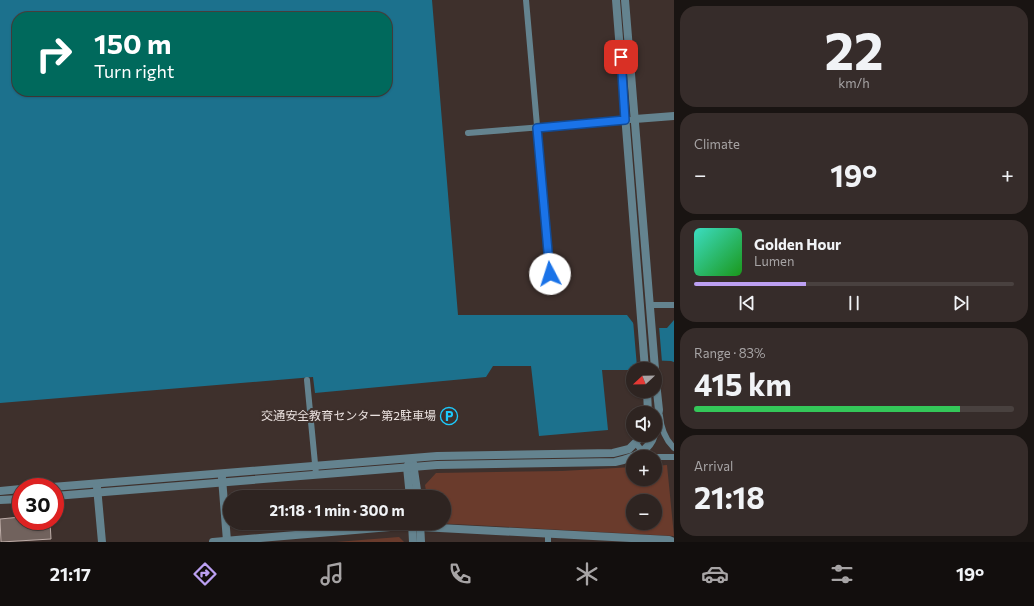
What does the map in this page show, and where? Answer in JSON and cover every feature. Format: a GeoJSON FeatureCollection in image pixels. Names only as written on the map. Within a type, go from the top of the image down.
{"type":"FeatureCollection","features":[{"type":"Feature","properties":{"kind":"street"},"geometry":{"type":"LineString","coordinates":[[526,0],[550,274]]}},
{"type":"Feature","properties":{"kind":"street"},"geometry":{"type":"LineString","coordinates":[[616,0],[645,362]]}},
{"type":"Feature","properties":{"kind":"street"},"geometry":{"type":"LineString","coordinates":[[625,0],[653,362]]}},
{"type":"Feature","properties":{"kind":"street"},"geometry":{"type":"LineString","coordinates":[[468,133],[674,116]]}},
{"type":"Feature","properties":{"kind":"street"},"geometry":{"type":"LineString","coordinates":[[649,305],[674,305]]}},
{"type":"Feature","properties":{"kind":"street"},"geometry":{"type":"LineString","coordinates":[[307,380],[316,470]]}},
{"type":"Feature","properties":{"kind":"street"},"geometry":{"type":"LineString","coordinates":[[662,426],[669,442],[674,448]]}},
{"type":"Feature","properties":{"kind":"street"},"geometry":{"type":"LineString","coordinates":[[643,450],[650,442]]}},
{"type":"Feature","properties":{"kind":"street"},"geometry":{"type":"LineString","coordinates":[[64,495],[222,483],[410,458],[613,453],[629,449],[636,444],[641,450]]}},
{"type":"Feature","properties":{"kind":"street"},"geometry":{"type":"LineString","coordinates":[[662,457],[674,457]]}},
{"type":"Feature","properties":{"kind":"street"},"geometry":{"type":"LineString","coordinates":[[410,458],[416,490]]}},
{"type":"Feature","properties":{"kind":"street"},"geometry":{"type":"LineString","coordinates":[[64,486],[221,473],[615,462],[626,460]]}},
{"type":"Feature","properties":{"kind":"street"},"geometry":{"type":"LineString","coordinates":[[410,490],[411,467]]}},
{"type":"Feature","properties":{"kind":"street"},"geometry":{"type":"LineString","coordinates":[[221,473],[227,541]]}},
{"type":"Feature","properties":{"kind":"street"},"geometry":{"type":"LineString","coordinates":[[97,483],[102,542]]}},
{"type":"Feature","properties":{"kind":"street"},"geometry":{"type":"LineString","coordinates":[[0,491],[12,490]]}},
{"type":"Feature","properties":{"kind":"street"},"geometry":{"type":"LineString","coordinates":[[0,500],[12,499]]}},
{"type":"Feature","properties":{"kind":"street"},"geometry":{"type":"LineString","coordinates":[[451,528],[548,538],[674,542]]}},
{"type":"Feature","properties":{"kind":"street"},"geometry":{"type":"LineString","coordinates":[[213,542],[357,530]]}},
{"type":"Feature","properties":{"kind":"street"},"geometry":{"type":"LineString","coordinates":[[413,542],[415,530]]}},
{"type":"Feature","properties":{"kind":"street"},"geometry":{"type":"LineString","coordinates":[[417,530],[421,542]]}},
{"type":"Feature","properties":{"kind":"shaded area"},"geometry":{"type":"Polygon","coordinates":[[[662,465],[667,465],[674,536],[451,524],[451,490],[426,490],[425,485],[436,473],[562,471],[626,467],[626,486],[662,486],[662,465]]]}},
{"type":"Feature","properties":{"kind":"shaded area"},"geometry":{"type":"Polygon","coordinates":[[[399,537],[404,542],[336,542],[399,537]]]}},
{"type":"Feature","properties":{"kind":"water"},"geometry":{"type":"Polygon","coordinates":[[[0,0],[432,0],[458,315],[627,315],[637,328],[667,328],[674,320],[674,362],[645,360],[642,362],[626,362],[626,370],[602,370],[608,430],[539,436],[531,366],[493,366],[486,377],[315,393],[313,377],[0,403],[0,0]]]}},
{"type":"Feature","properties":{"kind":"pier"},"geometry":{"type":"Polygon","coordinates":[[[633,320],[638,326],[659,326],[662,362],[637,362],[633,320]]]}},
{"type":"Feature","properties":{"kind":"building"},"geometry":{"type":"Polygon","coordinates":[[[12,518],[12,530],[50,530],[51,539],[1,542],[0,519],[12,518]]]}},
{"type":"Feature","properties":{"kind":"place","name":"交通安全教育センター第2駐車場"},"geometry":{"type":"Point","coordinates":[449,416]}},
{"type":"Feature","properties":{"kind":"route"},"geometry":{"type":"LineString","coordinates":[[550,274],[537,128],[625,120],[621,57]]}}]}
